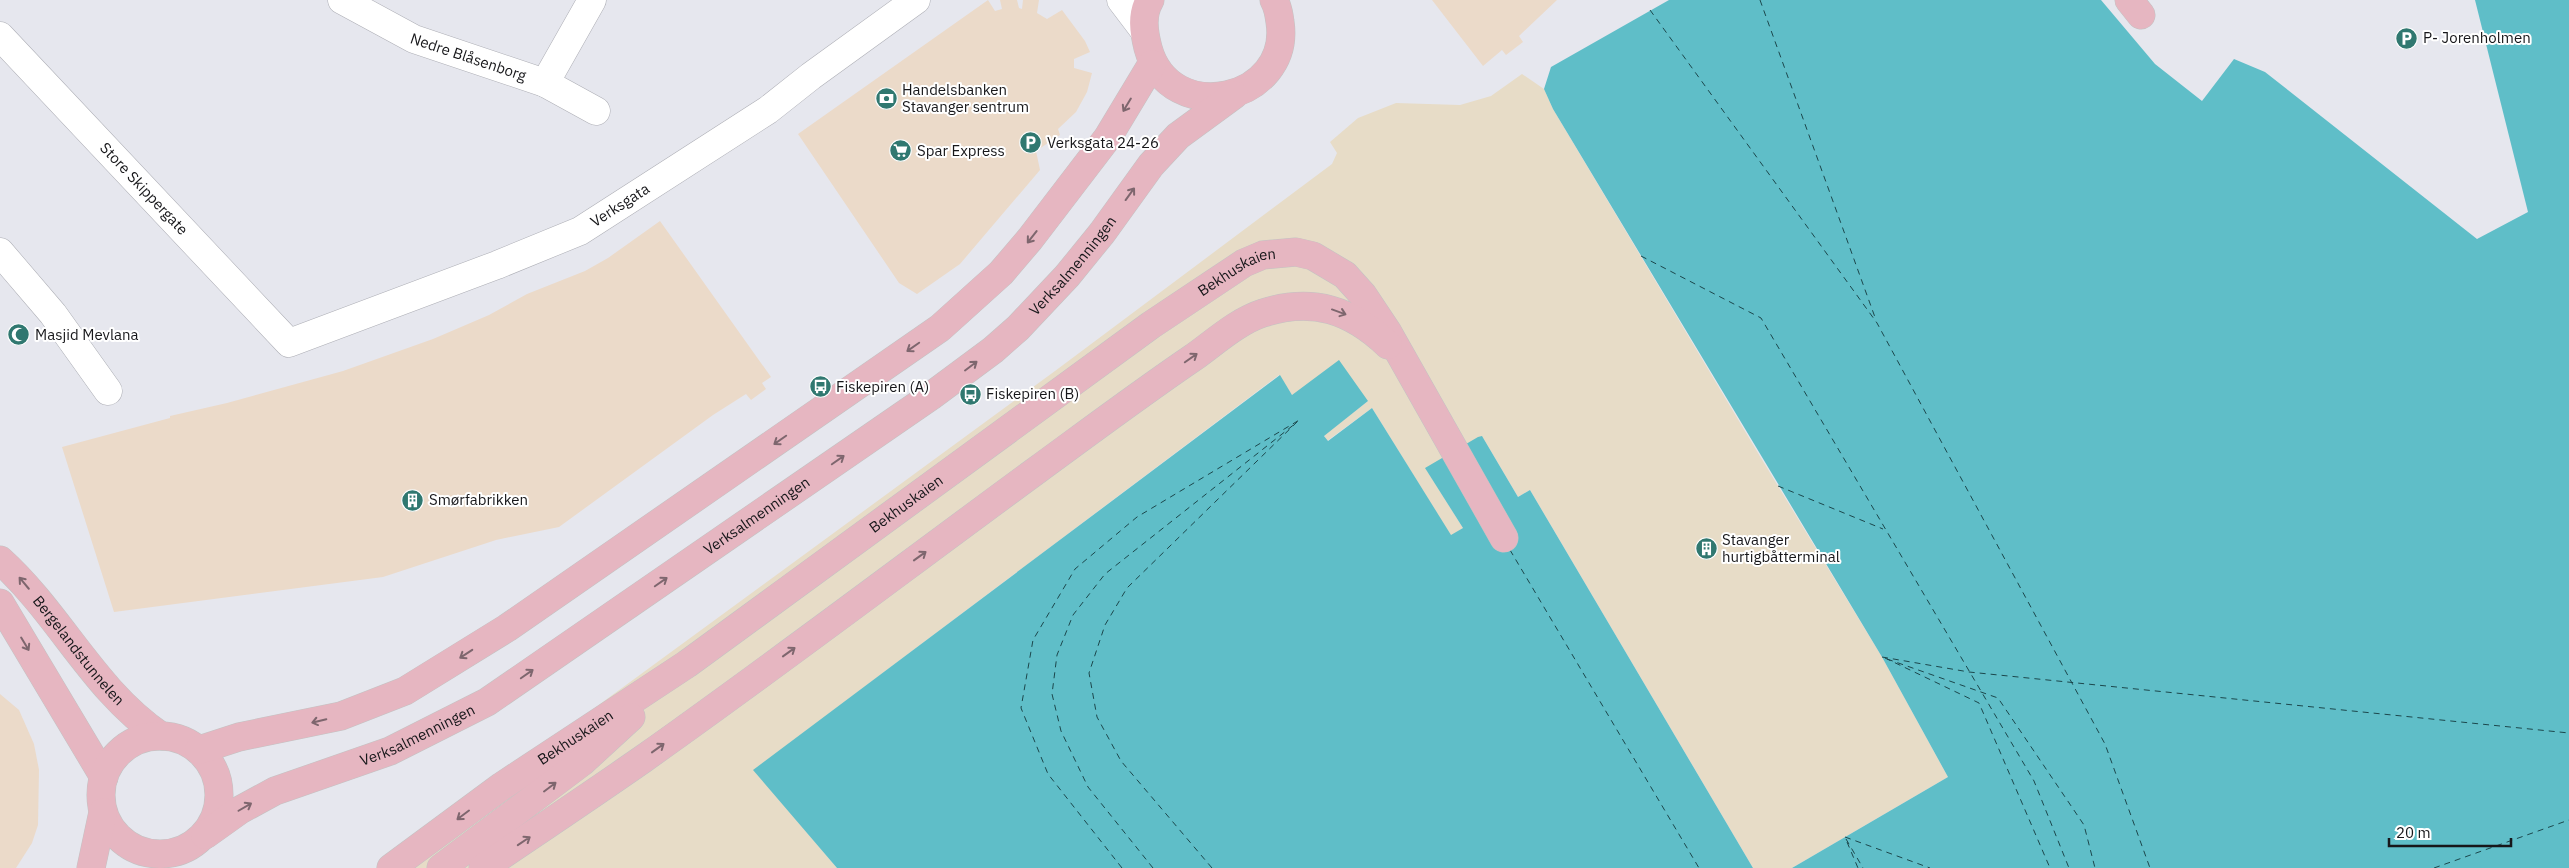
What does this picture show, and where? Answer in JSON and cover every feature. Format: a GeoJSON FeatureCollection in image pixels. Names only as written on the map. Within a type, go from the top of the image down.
{"type":"FeatureCollection","features":[{"type":"Feature","properties":{"kind":"main road"},"geometry":{"type":"LineString","coordinates":[[1150,0],[1143,29],[1152,64],[1168,82],[1186,93],[1210,98],[1234,95]]}},
{"type":"Feature","properties":{"kind":"main road"},"geometry":{"type":"LineString","coordinates":[[1274,0],[1282,34]]}},
{"type":"Feature","properties":{"kind":"main road"},"geometry":{"type":"LineString","coordinates":[[1282,34],[1291,0]]}},
{"type":"Feature","properties":{"kind":"main road","name":"Verksalmenningen"},"geometry":{"type":"LineString","coordinates":[[187,851],[240,810],[275,791],[390,751],[487,702],[951,381],[1018,328],[1067,276],[1178,136],[1234,95],[1263,77],[1276,56],[1282,34]]}},
{"type":"Feature","properties":{"kind":"main road"},"geometry":{"type":"LineString","coordinates":[[198,750],[239,737],[341,716],[413,686],[508,628],[940,328],[1001,273],[1030,239],[1108,137],[1152,64]]}},
{"type":"Feature","properties":{"kind":"main road","name":"Bekhuskaien"},"geometry":{"type":"LineString","coordinates":[[392,868],[502,786],[687,664],[1151,325],[1244,263],[1278,252],[1296,252],[1313,256],[1345,275],[1376,312],[1504,538]]}},
{"type":"Feature","properties":{"kind":"main road","name":"Bekhuskaien"},"geometry":{"type":"LineString","coordinates":[[484,868],[643,759],[1151,386],[1244,321],[1262,313],[1280,309],[1309,305],[1323,307],[1349,316],[1364,324],[1375,332],[1405,362]]}},
{"type":"Feature","properties":{"kind":"main road","name":"Bergelandstunnelen"},"geometry":{"type":"LineString","coordinates":[[0,560],[22,580],[100,682],[138,720],[160,736]]}},
{"type":"Feature","properties":{"kind":"main road"},"geometry":{"type":"LineString","coordinates":[[0,602],[104,777]]}},
{"type":"Feature","properties":{"kind":"main road"},"geometry":{"type":"LineString","coordinates":[[441,868],[582,762],[687,664]]}},
{"type":"Feature","properties":{"kind":"main road"},"geometry":{"type":"LineString","coordinates":[[160,736],[181,740],[198,750],[212,766],[220,797],[216,817],[187,851],[166,855],[145,853],[133,847],[112,831],[104,812],[101,798],[104,777],[113,760],[128,746],[148,737],[160,736]]}},
{"type":"Feature","properties":{"kind":"main road"},"geometry":{"type":"LineString","coordinates":[[91,868],[104,812]]}},
{"type":"Feature","properties":{"kind":"street","name":"Nedre Blåsenborg"},"geometry":{"type":"LineString","coordinates":[[342,0],[414,39],[545,82],[596,111]]}},
{"type":"Feature","properties":{"kind":"street"},"geometry":{"type":"LineString","coordinates":[[545,82],[592,0]]}},
{"type":"Feature","properties":{"kind":"street","name":"Verksgata"},"geometry":{"type":"LineString","coordinates":[[289,343],[497,265],[580,231],[768,110],[811,76],[916,0]]}},
{"type":"Feature","properties":{"kind":"street"},"geometry":{"type":"LineString","coordinates":[[1120,0],[1143,29]]}},
{"type":"Feature","properties":{"kind":"street","name":"Store Skippergate"},"geometry":{"type":"LineString","coordinates":[[0,36],[289,343]]}},
{"type":"Feature","properties":{"kind":"street"},"geometry":{"type":"LineString","coordinates":[[0,252],[53,314],[108,390]]}},
{"type":"Feature","properties":{"kind":"shaded area"},"geometry":{"type":"Polygon","coordinates":[[[988,0],[995,11],[1002,9],[1000,0],[1017,0],[1019,8],[1022,9],[1023,0],[1039,0],[1037,13],[1047,19],[1062,10],[1085,41],[1090,52],[1074,59],[1074,68],[1092,73],[1087,92],[1076,112],[1058,129],[1060,135],[1036,151],[1040,170],[960,264],[917,294],[899,283],[798,134],[988,0]]]}},
{"type":"Feature","properties":{"kind":"shaded area"},"geometry":{"type":"Polygon","coordinates":[[[1432,0],[1557,0],[1519,36],[1523,42],[1506,55],[1502,50],[1483,66],[1432,0]]]}},
{"type":"Feature","properties":{"kind":"shaded area"},"geometry":{"type":"Polygon","coordinates":[[[1522,74],[1544,89],[1553,109],[1882,657],[1948,777],[1792,868],[1753,868],[1530,490],[1518,497],[1482,436],[1529,524],[1426,469],[1463,528],[1451,536],[1372,408],[1327,441],[1324,435],[1368,401],[1292,395],[1279,375],[754,770],[837,868],[376,868],[1055,371],[1332,164],[1337,153],[1330,142],[1358,118],[1396,103],[1460,105],[1491,96],[1522,74]]]}},
{"type":"Feature","properties":{"kind":"shaded area"},"geometry":{"type":"Polygon","coordinates":[[[660,221],[771,377],[762,383],[766,389],[751,400],[746,394],[713,415],[559,527],[496,540],[383,577],[114,612],[62,447],[170,418],[170,416],[227,403],[343,371],[433,339],[489,315],[527,294],[585,271],[608,258],[660,221]]]}},
{"type":"Feature","properties":{"kind":"shaded area"},"geometry":{"type":"Polygon","coordinates":[[[0,694],[19,710],[34,744],[39,770],[38,825],[32,843],[16,868],[0,868],[0,694]]]}},
{"type":"Feature","properties":{"kind":"water"},"geometry":{"type":"Polygon","coordinates":[[[1669,0],[2101,0],[2155,64],[2202,101],[2234,59],[2265,72],[2477,239],[2528,212],[2475,0],[2569,0],[2569,868],[1792,868],[1948,777],[1882,657],[1553,109],[1544,89],[1551,67],[1669,0]]]}},
{"type":"Feature","properties":{"kind":"water"},"geometry":{"type":"Polygon","coordinates":[[[1339,360],[1368,401],[1324,436],[1328,441],[1372,408],[1451,535],[1463,528],[1425,468],[1478,437],[1482,436],[1518,497],[1530,490],[1753,868],[837,868],[753,770],[1280,375],[1292,395],[1339,360]]]}},
{"type":"Feature","properties":{"kind":"ferry route"},"geometry":{"type":"LineString","coordinates":[[1760,0],[1876,320]]}},
{"type":"Feature","properties":{"kind":"ferry route"},"geometry":{"type":"LineString","coordinates":[[1650,10],[1877,323],[2105,744],[2150,868]]}},
{"type":"Feature","properties":{"kind":"ferry route"},"geometry":{"type":"LineString","coordinates":[[1641,256],[1761,318],[2034,781],[2069,868]]}},
{"type":"Feature","properties":{"kind":"ferry route"},"geometry":{"type":"LineString","coordinates":[[1122,868],[1048,774],[1021,708],[1033,640],[1075,569],[1137,517],[1301,419]]}},
{"type":"Feature","properties":{"kind":"ferry route"},"geometry":{"type":"LineString","coordinates":[[1212,868],[1121,761],[1097,717],[1089,673],[1105,625],[1127,588],[1298,421]]}},
{"type":"Feature","properties":{"kind":"ferry route"},"geometry":{"type":"LineString","coordinates":[[1153,868],[1088,787],[1061,731],[1052,694],[1057,655],[1073,615],[1105,574],[1296,423]]}},
{"type":"Feature","properties":{"kind":"ferry route"},"geometry":{"type":"LineString","coordinates":[[1778,486],[1883,529]]}},
{"type":"Feature","properties":{"kind":"ferry route"},"geometry":{"type":"LineString","coordinates":[[1510,550],[1699,868]]}},
{"type":"Feature","properties":{"kind":"ferry route"},"geometry":{"type":"LineString","coordinates":[[1882,657],[1969,672],[2569,733]]}},
{"type":"Feature","properties":{"kind":"ferry route"},"geometry":{"type":"LineString","coordinates":[[1885,658],[1979,703],[2050,868]]}},
{"type":"Feature","properties":{"kind":"ferry route"},"geometry":{"type":"LineString","coordinates":[[1887,659],[1998,698],[2084,825],[2095,868]]}},
{"type":"Feature","properties":{"kind":"ferry route"},"geometry":{"type":"LineString","coordinates":[[2434,868],[2569,820]]}},
{"type":"Feature","properties":{"kind":"ferry route"},"geometry":{"type":"LineString","coordinates":[[1845,837],[1930,868]]}},
{"type":"Feature","properties":{"kind":"ferry route"},"geometry":{"type":"LineString","coordinates":[[1846,839],[1863,868]]}},
{"type":"Feature","properties":{"kind":"ferry route"},"geometry":{"type":"LineString","coordinates":[[1847,842],[1858,868]]}},
{"type":"Feature","properties":{"kind":"place","name":"P- Jorenholmen"},"geometry":{"type":"Point","coordinates":[2407,38]}},
{"type":"Feature","properties":{"kind":"place","name":"Handelsbanken Stavanger sentrum"},"geometry":{"type":"Point","coordinates":[886,99]}},
{"type":"Feature","properties":{"kind":"place","name":"Verksgata 24-26"},"geometry":{"type":"Point","coordinates":[1031,143]}},
{"type":"Feature","properties":{"kind":"place","name":"Spar Express"},"geometry":{"type":"Point","coordinates":[901,151]}},
{"type":"Feature","properties":{"kind":"place","name":"Masjid Mevlana"},"geometry":{"type":"Point","coordinates":[19,335]}},
{"type":"Feature","properties":{"kind":"place","name":"Fiskepiren (A)"},"geometry":{"type":"Point","coordinates":[820,387]}},
{"type":"Feature","properties":{"kind":"place","name":"Fiskepiren (B)"},"geometry":{"type":"Point","coordinates":[970,394]}},
{"type":"Feature","properties":{"kind":"place","name":"Smørfabrikken"},"geometry":{"type":"Point","coordinates":[413,500]}},
{"type":"Feature","properties":{"kind":"place","name":"Stavanger hurtigbåtterminal"},"geometry":{"type":"Point","coordinates":[1706,549]}}]}
